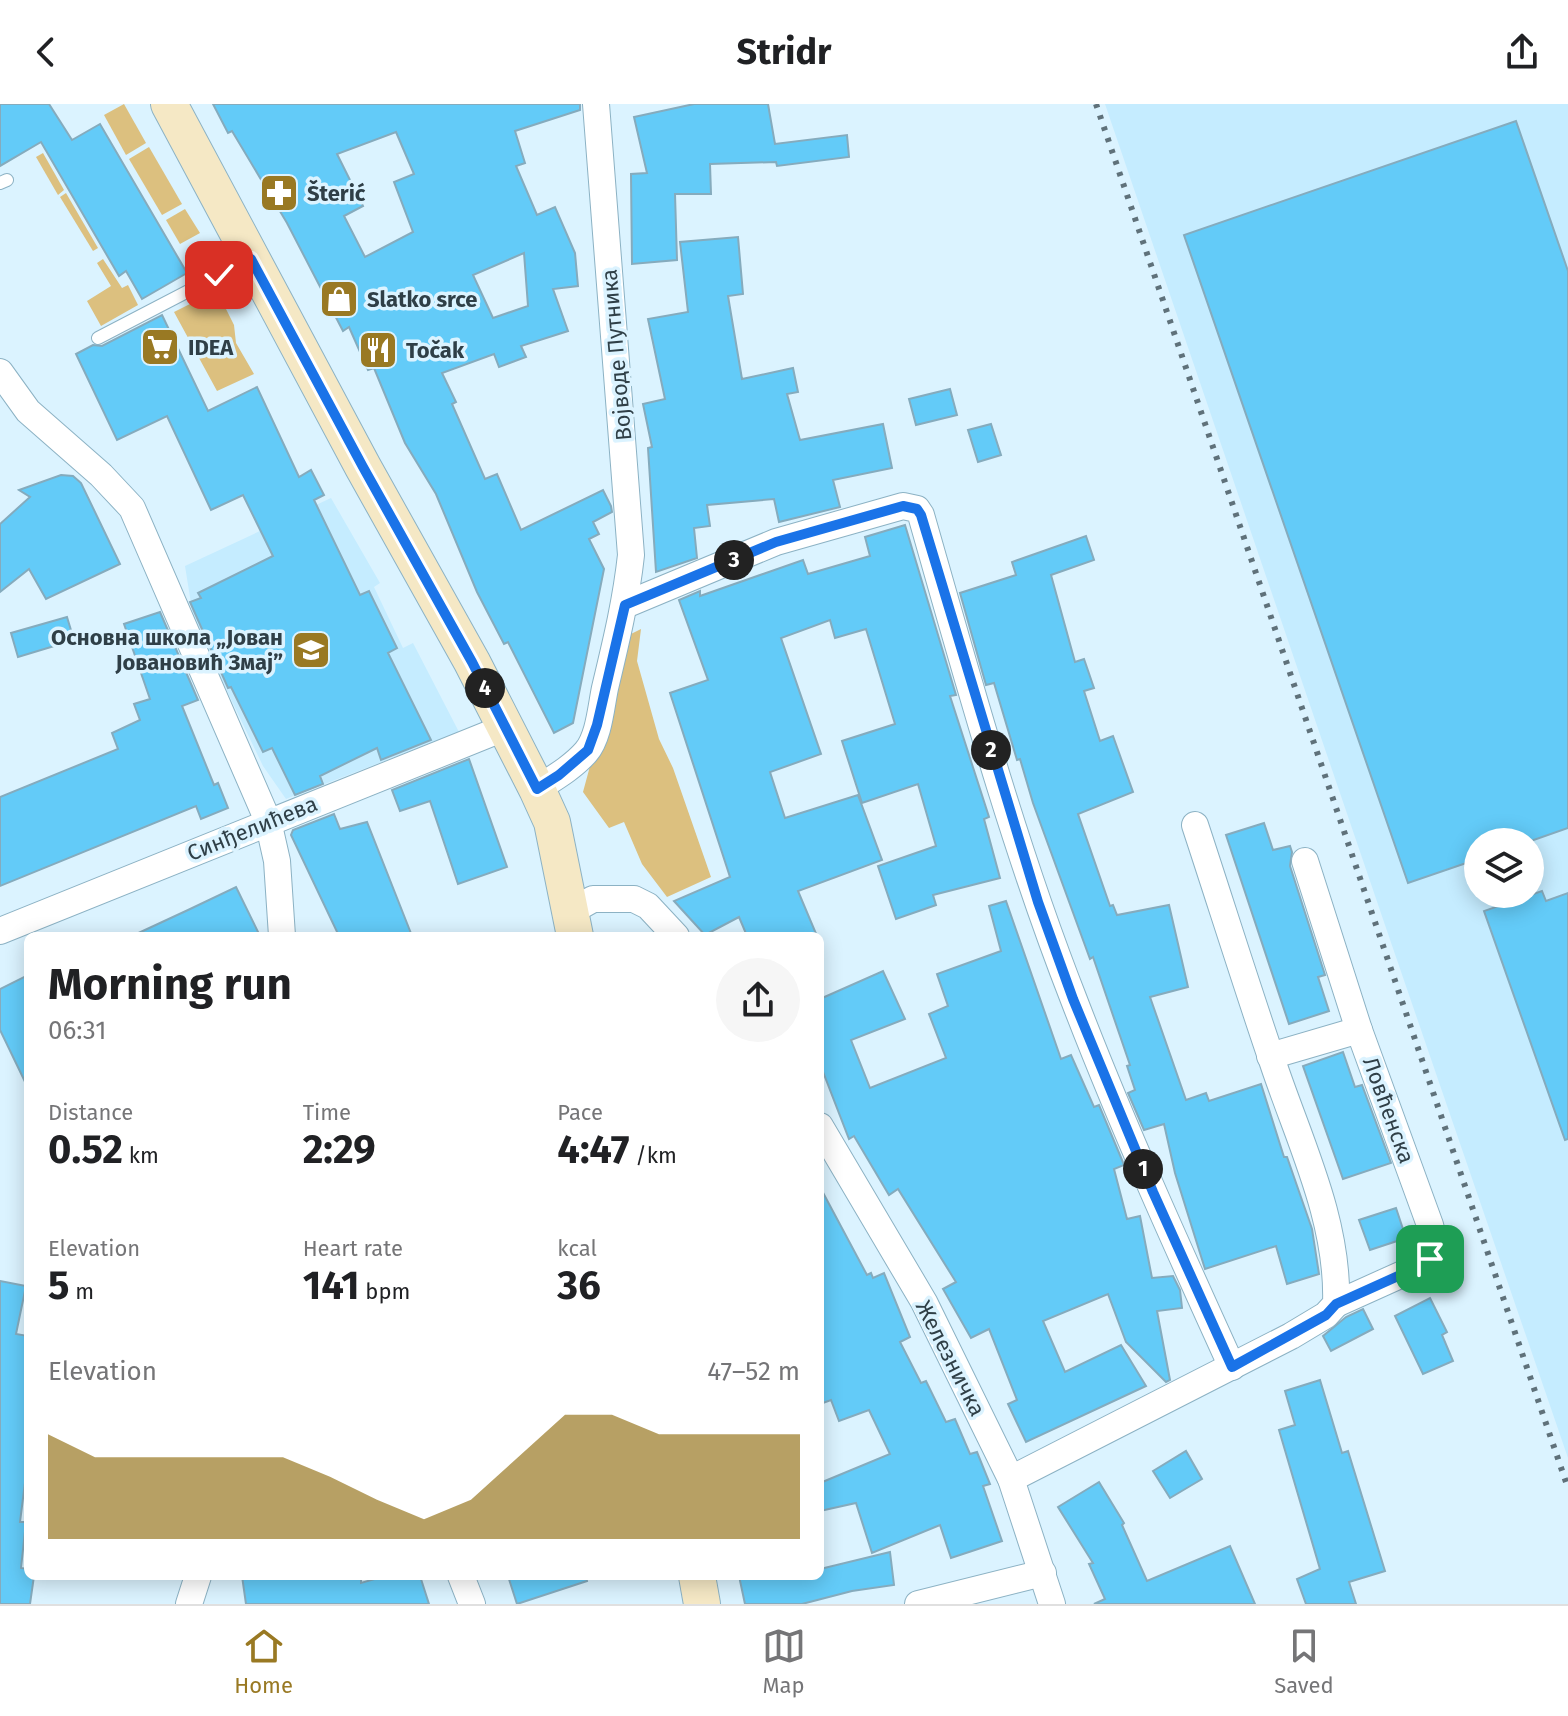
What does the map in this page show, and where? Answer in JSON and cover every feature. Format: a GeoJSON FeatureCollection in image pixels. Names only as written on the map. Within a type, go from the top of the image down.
{"type":"FeatureCollection","features":[{"type":"Feature","properties":{"kind":"main road"},"geometry":{"type":"LineString","coordinates":[[169,104],[363,467],[472,662],[537,789],[552,822],[573,924]]}},
{"type":"Feature","properties":{"kind":"main road"},"geometry":{"type":"LineString","coordinates":[[698,1580],[702,1604]]}},
{"type":"Feature","properties":{"kind":"street","name":"Војводе Путника"},"geometry":{"type":"LineString","coordinates":[[537,789],[588,750],[597,725],[625,605],[630,541],[596,104]]}},
{"type":"Feature","properties":{"kind":"street"},"geometry":{"type":"LineString","coordinates":[[1,370],[28,411],[101,475],[132,508],[268,821],[277,861],[282,932]]}},
{"type":"Feature","properties":{"kind":"street"},"geometry":{"type":"LineString","coordinates":[[625,605],[776,542],[903,506],[917,509],[1038,902],[1073,999],[1153,1192],[1232,1367]]}},
{"type":"Feature","properties":{"kind":"street","name":"Синђелићева"},"geometry":{"type":"LineString","coordinates":[[0,931],[504,728]]}},
{"type":"Feature","properties":{"kind":"street"},"geometry":{"type":"LineString","coordinates":[[1195,825],[1324,1210],[1335,1261],[1336,1304]]}},
{"type":"Feature","properties":{"kind":"street","name":"Ловћенска"},"geometry":{"type":"LineString","coordinates":[[1011,1479],[1232,1367],[1326,1315],[1336,1304],[1427,1263],[1433,1251],[1434,1241],[1359,1030],[1305,861]]}},
{"type":"Feature","properties":{"kind":"street"},"geometry":{"type":"LineString","coordinates":[[573,924],[593,899],[634,899],[648,906],[672,932]]}},
{"type":"Feature","properties":{"kind":"street"},"geometry":{"type":"LineString","coordinates":[[1270,1056],[1359,1030]]}},
{"type":"Feature","properties":{"kind":"street","name":"Железничка"},"geometry":{"type":"LineString","coordinates":[[824,1133],[924,1302],[1011,1479],[1052,1604]]}},
{"type":"Feature","properties":{"kind":"street"},"geometry":{"type":"LineString","coordinates":[[918,1604],[1043,1573]]}},
{"type":"Feature","properties":{"kind":"street"},"geometry":{"type":"LineString","coordinates":[[189,1604],[197,1580]]}},
{"type":"Feature","properties":{"kind":"street"},"geometry":{"type":"LineString","coordinates":[[463,1580],[472,1604]]}},
{"type":"Feature","properties":{"kind":"lane"},"geometry":{"type":"LineString","coordinates":[[98,338],[251,259]]}},
{"type":"Feature","properties":{"kind":"shaded area"},"geometry":{"type":"Polygon","coordinates":[[[124,104],[146,143],[126,155],[104,115],[124,104]]]}},
{"type":"Feature","properties":{"kind":"shaded area"},"geometry":{"type":"Polygon","coordinates":[[[1105,104],[1568,104],[1568,1458],[1385,925],[1105,104]]]}},
{"type":"Feature","properties":{"kind":"shaded area"},"geometry":{"type":"Polygon","coordinates":[[[149,147],[182,204],[162,215],[129,159],[149,147]]]}},
{"type":"Feature","properties":{"kind":"shaded area"},"geometry":{"type":"Polygon","coordinates":[[[43,153],[64,190],[58,195],[36,157],[43,153]]]}},
{"type":"Feature","properties":{"kind":"shaded area"},"geometry":{"type":"Polygon","coordinates":[[[66,193],[98,248],[93,251],[60,197],[66,193]]]}},
{"type":"Feature","properties":{"kind":"shaded area"},"geometry":{"type":"Polygon","coordinates":[[[185,209],[200,233],[180,244],[166,220],[185,209]]]}},
{"type":"Feature","properties":{"kind":"shaded area"},"geometry":{"type":"Polygon","coordinates":[[[103,259],[122,288],[128,285],[138,305],[101,326],[87,301],[111,286],[97,263],[103,259]]]}},
{"type":"Feature","properties":{"kind":"shaded area"},"geometry":{"type":"Polygon","coordinates":[[[206,296],[224,305],[234,325],[236,343],[254,374],[217,391],[174,312],[206,296]]]}},
{"type":"Feature","properties":{"kind":"shaded area","name":"Основна школа „Јован Јовановић Змај”"},"geometry":{"type":"Polygon","coordinates":[[[331,498],[380,583],[374,587],[403,648],[413,643],[459,732],[286,799],[263,766],[194,622],[185,566],[331,498]]]}},
{"type":"Feature","properties":{"kind":"shaded area"},"geometry":{"type":"Polygon","coordinates":[[[641,629],[637,661],[659,739],[673,768],[711,877],[667,897],[642,864],[624,822],[609,828],[583,792],[625,637],[641,629]]]}},
{"type":"Feature","properties":{"kind":"building"},"geometry":{"type":"Polygon","coordinates":[[[0,104],[49,104],[72,140],[100,124],[187,273],[142,299],[126,271],[119,276],[41,142],[0,166],[0,104]]]}},
{"type":"Feature","properties":{"kind":"building"},"geometry":{"type":"Polygon","coordinates":[[[213,104],[580,104],[580,110],[515,131],[525,163],[516,166],[537,215],[555,207],[575,253],[578,286],[553,289],[568,331],[521,346],[526,357],[499,367],[494,354],[442,373],[485,479],[497,474],[521,530],[603,490],[611,506],[612,512],[593,522],[599,534],[589,539],[604,569],[573,723],[554,733],[508,642],[504,644],[477,592],[436,494],[405,443],[374,368],[368,370],[349,327],[343,331],[287,223],[232,131],[228,133],[213,104]],[[396,132],[337,154],[363,206],[344,216],[365,257],[413,232],[394,182],[414,174],[396,132]],[[524,253],[473,275],[493,318],[528,306],[524,253]]]}},
{"type":"Feature","properties":{"kind":"building"},"geometry":{"type":"Polygon","coordinates":[[[694,104],[768,104],[775,144],[847,135],[849,157],[777,166],[776,162],[710,164],[711,194],[675,194],[677,260],[632,264],[631,174],[647,173],[634,117],[694,104]]]}},
{"type":"Feature","properties":{"kind":"building"},"geometry":{"type":"Polygon","coordinates":[[[1516,121],[1568,271],[1568,828],[1544,836],[1544,828],[1464,828],[1464,864],[1408,883],[1184,235],[1516,121]]]}},
{"type":"Feature","properties":{"kind":"building"},"geometry":{"type":"Polygon","coordinates":[[[738,237],[743,294],[728,296],[742,379],[793,368],[798,392],[787,394],[800,440],[883,424],[892,468],[833,480],[840,507],[779,522],[774,499],[707,505],[710,526],[694,528],[697,558],[656,572],[648,448],[652,447],[643,404],[665,399],[648,319],[688,312],[680,242],[738,237]]]}},
{"type":"Feature","properties":{"kind":"building","name":"Основна школа „Јован Јовановић Змај”"},"geometry":{"type":"Polygon","coordinates":[[[162,315],[208,411],[257,387],[299,477],[311,470],[324,495],[314,500],[360,595],[369,591],[397,648],[388,653],[431,740],[381,760],[377,748],[320,776],[323,784],[295,795],[272,748],[263,752],[231,687],[228,688],[190,602],[201,598],[198,593],[273,556],[243,495],[211,510],[167,416],[117,440],[76,354],[93,345],[102,346],[162,315]]]}},
{"type":"Feature","properties":{"kind":"building"},"geometry":{"type":"Polygon","coordinates":[[[950,389],[957,415],[916,425],[909,399],[950,389]]]}},
{"type":"Feature","properties":{"kind":"building"},"geometry":{"type":"Polygon","coordinates":[[[991,424],[1001,455],[978,462],[968,430],[991,424]]]}},
{"type":"Feature","properties":{"kind":"building"},"geometry":{"type":"Polygon","coordinates":[[[61,475],[73,476],[81,483],[120,564],[46,599],[29,569],[0,592],[0,524],[30,497],[19,490],[61,475]]]}},
{"type":"Feature","properties":{"kind":"building"},"geometry":{"type":"Polygon","coordinates":[[[905,525],[956,695],[950,696],[989,817],[984,819],[1000,878],[933,895],[936,905],[896,919],[878,866],[936,846],[918,784],[862,803],[842,741],[895,724],[866,629],[835,638],[830,620],[781,638],[821,754],[770,772],[785,818],[858,795],[882,860],[798,891],[815,932],[745,932],[739,917],[711,932],[702,932],[674,901],[730,877],[670,693],[708,680],[679,600],[700,591],[700,596],[803,560],[808,574],[870,556],[865,537],[905,525]]]}},
{"type":"Feature","properties":{"kind":"building"},"geometry":{"type":"Polygon","coordinates":[[[1086,536],[1094,560],[1051,575],[1075,662],[1084,659],[1094,688],[1084,691],[1100,741],[1113,736],[1133,792],[1078,814],[1110,906],[1113,905],[1117,915],[1169,905],[1188,987],[1150,997],[1186,1100],[1206,1093],[1209,1101],[1261,1084],[1284,1157],[1287,1157],[1312,1229],[1319,1274],[1287,1284],[1276,1246],[1205,1269],[1175,1173],[1164,1124],[1144,1130],[1128,1093],[1135,1090],[1127,1066],[1130,1065],[1093,957],[1090,959],[1033,803],[1020,759],[1017,760],[994,683],[986,685],[960,593],[1016,575],[1012,562],[1086,536]]]}},
{"type":"Feature","properties":{"kind":"building"},"geometry":{"type":"Polygon","coordinates":[[[160,612],[198,700],[182,706],[214,785],[218,783],[228,808],[201,819],[196,806],[0,886],[0,797],[118,749],[112,733],[140,720],[134,704],[150,699],[124,624],[160,612]]]}},
{"type":"Feature","properties":{"kind":"building"},"geometry":{"type":"Polygon","coordinates":[[[67,617],[74,640],[18,657],[11,633],[67,617]]]}},
{"type":"Feature","properties":{"kind":"building"},"geometry":{"type":"Polygon","coordinates":[[[469,759],[507,867],[458,884],[430,801],[400,811],[392,790],[469,759]]]}},
{"type":"Feature","properties":{"kind":"building"},"geometry":{"type":"Polygon","coordinates":[[[334,814],[340,829],[367,822],[410,932],[337,932],[291,835],[293,830],[334,814]]]}},
{"type":"Feature","properties":{"kind":"building"},"geometry":{"type":"Polygon","coordinates":[[[1264,823],[1273,850],[1290,846],[1290,866],[1325,975],[1318,977],[1329,1011],[1289,1024],[1226,835],[1264,823]]]}},
{"type":"Feature","properties":{"kind":"building"},"geometry":{"type":"Polygon","coordinates":[[[236,887],[258,932],[141,932],[236,887]]]}},
{"type":"Feature","properties":{"kind":"building"},"geometry":{"type":"Polygon","coordinates":[[[1568,893],[1568,1139],[1565,1140],[1484,911],[1493,908],[1544,908],[1544,896],[1546,901],[1568,893]]]}},
{"type":"Feature","properties":{"kind":"building"},"geometry":{"type":"Polygon","coordinates":[[[1006,901],[1061,1059],[1071,1055],[1094,1107],[1099,1105],[1124,1165],[1114,1169],[1127,1219],[1140,1216],[1152,1278],[1173,1276],[1180,1290],[1182,1308],[1157,1311],[1170,1380],[1166,1382],[1126,1342],[1108,1294],[1043,1321],[1065,1372],[1121,1345],[1146,1386],[1026,1442],[1008,1404],[1017,1400],[989,1329],[971,1338],[943,1289],[956,1282],[898,1189],[889,1195],[854,1136],[849,1139],[824,1074],[824,997],[883,971],[905,1019],[851,1040],[870,1088],[946,1058],[929,1014],[948,1006],[937,974],[1001,951],[989,906],[1006,901]]]}},
{"type":"Feature","properties":{"kind":"building"},"geometry":{"type":"Polygon","coordinates":[[[24,977],[24,1080],[0,1030],[0,989],[24,977]]]}},
{"type":"Feature","properties":{"kind":"building"},"geometry":{"type":"Polygon","coordinates":[[[1343,1052],[1355,1087],[1362,1085],[1391,1163],[1343,1179],[1303,1066],[1343,1052]]]}},
{"type":"Feature","properties":{"kind":"building"},"geometry":{"type":"Polygon","coordinates":[[[824,1194],[867,1275],[871,1273],[873,1278],[884,1273],[910,1337],[900,1342],[921,1383],[926,1381],[946,1422],[955,1419],[970,1454],[977,1452],[990,1484],[983,1486],[1002,1541],[951,1558],[940,1525],[872,1553],[856,1503],[824,1510],[824,1481],[890,1454],[869,1410],[839,1421],[831,1400],[824,1403],[824,1194]]]}},
{"type":"Feature","properties":{"kind":"building"},"geometry":{"type":"Polygon","coordinates":[[[1396,1208],[1406,1238],[1370,1250],[1359,1220],[1396,1208]]]}},
{"type":"Feature","properties":{"kind":"building"},"geometry":{"type":"Polygon","coordinates":[[[0,1281],[24,1286],[16,1334],[24,1335],[24,1490],[20,1522],[24,1522],[24,1540],[21,1568],[24,1568],[24,1580],[33,1580],[30,1604],[0,1604],[0,1281]]]}},
{"type":"Feature","properties":{"kind":"building"},"geometry":{"type":"Polygon","coordinates":[[[1430,1298],[1447,1332],[1442,1335],[1453,1361],[1423,1374],[1395,1316],[1430,1298]]]}},
{"type":"Feature","properties":{"kind":"building"},"geometry":{"type":"Polygon","coordinates":[[[1363,1309],[1373,1329],[1331,1351],[1323,1336],[1346,1317],[1363,1309]]]}},
{"type":"Feature","properties":{"kind":"building"},"geometry":{"type":"Polygon","coordinates":[[[1320,1380],[1342,1453],[1348,1451],[1385,1571],[1349,1582],[1356,1604],[1306,1604],[1297,1579],[1320,1569],[1279,1430],[1295,1425],[1285,1391],[1320,1380]]]}},
{"type":"Feature","properties":{"kind":"building"},"geometry":{"type":"Polygon","coordinates":[[[1186,1451],[1202,1479],[1170,1498],[1153,1471],[1186,1451]]]}},
{"type":"Feature","properties":{"kind":"building"},"geometry":{"type":"Polygon","coordinates":[[[1099,1482],[1124,1523],[1122,1525],[1147,1581],[1230,1546],[1255,1604],[1094,1604],[1105,1599],[1089,1564],[1093,1563],[1058,1507],[1099,1482]]]}},
{"type":"Feature","properties":{"kind":"building"},"geometry":{"type":"Polygon","coordinates":[[[890,1552],[894,1585],[852,1591],[802,1604],[745,1604],[740,1580],[824,1580],[824,1568],[890,1552]]]}},
{"type":"Feature","properties":{"kind":"building"},"geometry":{"type":"Polygon","coordinates":[[[243,1580],[361,1580],[361,1583],[371,1580],[421,1580],[429,1604],[246,1604],[243,1580]]]}},
{"type":"Feature","properties":{"kind":"building"},"geometry":{"type":"Polygon","coordinates":[[[509,1580],[587,1580],[587,1581],[517,1604],[509,1580]]]}},
{"type":"Feature","properties":{"kind":"railway"},"geometry":{"type":"LineString","coordinates":[[1096,104],[1568,1488]]}},
{"type":"Feature","properties":{"kind":"place","name":"Šterić"},"geometry":{"type":"Point","coordinates":[279,193]}},
{"type":"Feature","properties":{"kind":"place","name":"Slatko srce"},"geometry":{"type":"Point","coordinates":[339,299]}},
{"type":"Feature","properties":{"kind":"place","name":"IDEA"},"geometry":{"type":"Point","coordinates":[160,347]}},
{"type":"Feature","properties":{"kind":"place","name":"Točak"},"geometry":{"type":"Point","coordinates":[378,350]}},
{"type":"Feature","properties":{"kind":"place","name":"Основна школа „Јован Јовановић Змај”"},"geometry":{"type":"Point","coordinates":[311,650]}},
{"type":"Feature","properties":{"kind":"route"},"geometry":{"type":"LineString","coordinates":[[219,275],[251,259],[472,662],[537,789],[588,750],[597,725],[625,605],[776,542],[903,506],[917,509],[1038,902],[1073,999],[1153,1192],[1232,1367],[1326,1315],[1336,1304],[1430,1259]]}}]}
